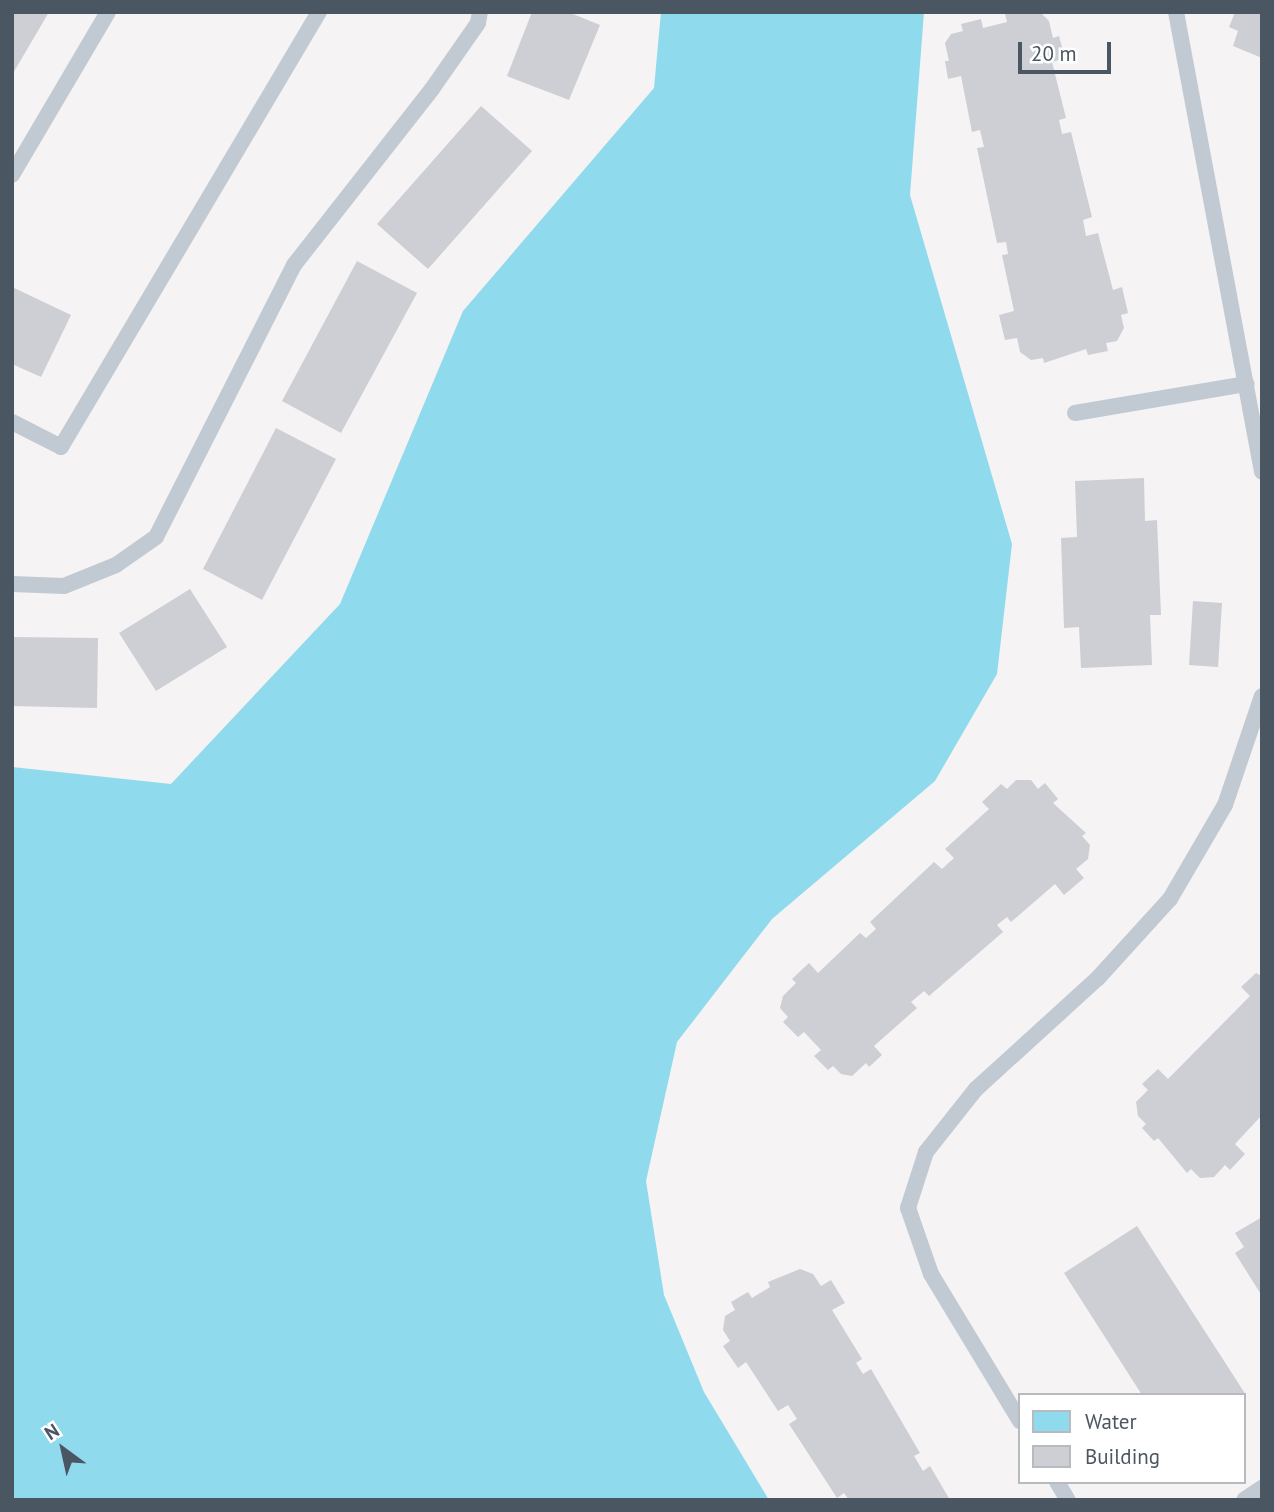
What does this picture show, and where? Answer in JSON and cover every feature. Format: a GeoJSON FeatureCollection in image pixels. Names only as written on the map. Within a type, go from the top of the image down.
{"type":"FeatureCollection","features":[{"type":"Feature","properties":{"kind":"lane"},"geometry":{"type":"LineString","coordinates":[[12,175],[108,12]]}},
{"type":"Feature","properties":{"kind":"lane"},"geometry":{"type":"LineString","coordinates":[[12,422],[61,447],[318,12]]}},
{"type":"Feature","properties":{"kind":"lane"},"geometry":{"type":"LineString","coordinates":[[12,584],[64,586],[116,565],[156,537],[294,265],[432,89],[478,23],[480,12]]}},
{"type":"Feature","properties":{"kind":"lane"},"geometry":{"type":"LineString","coordinates":[[1176,12],[1262,472]]}},
{"type":"Feature","properties":{"kind":"lane"},"geometry":{"type":"LineString","coordinates":[[1075,413],[1247,384]]}},
{"type":"Feature","properties":{"kind":"lane"},"geometry":{"type":"LineString","coordinates":[[1018,1419],[926,1261],[908,1208],[926,1152],[976,1089],[1098,978],[1170,899],[1225,805],[1262,696]]}},
{"type":"Feature","properties":{"kind":"lane"},"geometry":{"type":"LineString","coordinates":[[1058,1484],[1068,1500]]}},
{"type":"Feature","properties":{"kind":"lane"},"geometry":{"type":"LineString","coordinates":[[1244,1500],[1262,1488]]}},
{"type":"Feature","properties":{"kind":"water"},"geometry":{"type":"Polygon","coordinates":[[[661,12],[924,12],[910,195],[1012,544],[997,674],[935,781],[772,919],[677,1042],[646,1181],[664,1295],[704,1392],[769,1500],[12,1500],[12,767],[171,784],[340,604],[463,311],[654,88],[661,12]]]}},
{"type":"Feature","properties":{"kind":"building"},"geometry":{"type":"Polygon","coordinates":[[[12,12],[49,12],[12,75],[12,12]]]}},
{"type":"Feature","properties":{"kind":"building"},"geometry":{"type":"Polygon","coordinates":[[[532,12],[568,12],[600,25],[569,100],[507,76],[532,12]]]}},
{"type":"Feature","properties":{"kind":"building"},"geometry":{"type":"Polygon","coordinates":[[[1040,12],[1049,21],[1053,38],[1059,36],[1065,58],[1052,62],[1066,118],[1059,120],[1062,134],[1071,132],[1092,217],[1083,220],[1086,236],[1098,233],[1113,290],[1122,287],[1128,313],[1121,315],[1124,328],[1117,341],[1106,343],[1108,351],[1088,355],[1086,349],[1044,363],[1043,358],[1031,360],[1020,352],[1017,338],[1005,340],[999,315],[1014,311],[1002,255],[1008,254],[1006,242],[997,243],[977,148],[984,147],[980,130],[972,132],[961,76],[948,79],[945,61],[949,61],[945,43],[951,34],[963,31],[961,24],[981,19],[983,28],[1007,22],[1005,14],[1040,12]]]}},
{"type":"Feature","properties":{"kind":"building"},"geometry":{"type":"Polygon","coordinates":[[[1235,12],[1262,12],[1262,58],[1233,46],[1238,31],[1229,27],[1235,12]]]}},
{"type":"Feature","properties":{"kind":"building"},"geometry":{"type":"Polygon","coordinates":[[[481,106],[532,151],[428,269],[377,224],[481,106]]]}},
{"type":"Feature","properties":{"kind":"building"},"geometry":{"type":"Polygon","coordinates":[[[357,261],[417,293],[341,433],[282,401],[357,261]]]}},
{"type":"Feature","properties":{"kind":"building"},"geometry":{"type":"Polygon","coordinates":[[[12,287],[71,315],[41,377],[12,364],[12,287]]]}},
{"type":"Feature","properties":{"kind":"building"},"geometry":{"type":"Polygon","coordinates":[[[276,428],[336,459],[262,600],[203,569],[276,428]]]}},
{"type":"Feature","properties":{"kind":"building"},"geometry":{"type":"Polygon","coordinates":[[[1144,478],[1145,521],[1157,520],[1161,615],[1150,615],[1152,665],[1081,668],[1079,627],[1064,628],[1061,538],[1077,537],[1075,481],[1144,478]]]}},
{"type":"Feature","properties":{"kind":"building"},"geometry":{"type":"Polygon","coordinates":[[[190,589],[227,647],[156,691],[119,633],[190,589]]]}},
{"type":"Feature","properties":{"kind":"building"},"geometry":{"type":"Polygon","coordinates":[[[1193,601],[1222,603],[1218,667],[1189,665],[1193,601]]]}},
{"type":"Feature","properties":{"kind":"building"},"geometry":{"type":"Polygon","coordinates":[[[12,637],[98,638],[97,708],[12,706],[12,637]]]}},
{"type":"Feature","properties":{"kind":"building"},"geometry":{"type":"Polygon","coordinates":[[[1016,780],[1031,780],[1038,789],[1045,783],[1058,799],[1053,803],[1086,833],[1082,836],[1090,845],[1088,859],[1076,869],[1084,878],[1064,895],[1055,884],[1011,922],[1007,917],[997,925],[1003,932],[929,996],[924,991],[911,1002],[917,1008],[874,1046],[882,1055],[869,1067],[866,1063],[852,1076],[841,1074],[833,1066],[828,1070],[814,1056],[821,1050],[804,1032],[798,1037],[783,1022],[788,1017],[780,1008],[783,996],[796,983],[792,979],[809,963],[818,973],[860,933],[866,938],[876,929],[870,922],[934,862],[942,869],[954,858],[945,849],[989,809],[982,802],[1001,784],[1007,789],[1016,780]]]}},
{"type":"Feature","properties":{"kind":"building"},"geometry":{"type":"Polygon","coordinates":[[[1256,973],[1262,976],[1262,1115],[1235,1144],[1245,1154],[1230,1170],[1225,1165],[1214,1177],[1200,1178],[1191,1169],[1187,1173],[1158,1138],[1154,1141],[1142,1128],[1146,1124],[1138,1116],[1136,1102],[1148,1090],[1142,1084],[1158,1069],[1168,1079],[1250,996],[1241,987],[1256,973]]]}},
{"type":"Feature","properties":{"kind":"building"},"geometry":{"type":"Polygon","coordinates":[[[1262,1217],[1262,1296],[1235,1253],[1244,1247],[1235,1233],[1262,1217]]]}},
{"type":"Feature","properties":{"kind":"building"},"geometry":{"type":"Polygon","coordinates":[[[1137,1226],[1245,1393],[1141,1393],[1064,1273],[1137,1226]]]}},
{"type":"Feature","properties":{"kind":"building"},"geometry":{"type":"Polygon","coordinates":[[[800,1269],[813,1274],[821,1286],[831,1280],[845,1303],[832,1310],[862,1359],[856,1363],[863,1374],[871,1369],[920,1453],[914,1456],[923,1471],[930,1466],[950,1500],[849,1500],[844,1493],[837,1498],[789,1424],[797,1419],[788,1405],[778,1411],[746,1362],[738,1368],[723,1346],[730,1341],[723,1330],[725,1316],[735,1310],[731,1302],[748,1292],[752,1298],[770,1287],[768,1282],[800,1269]]]}}]}
